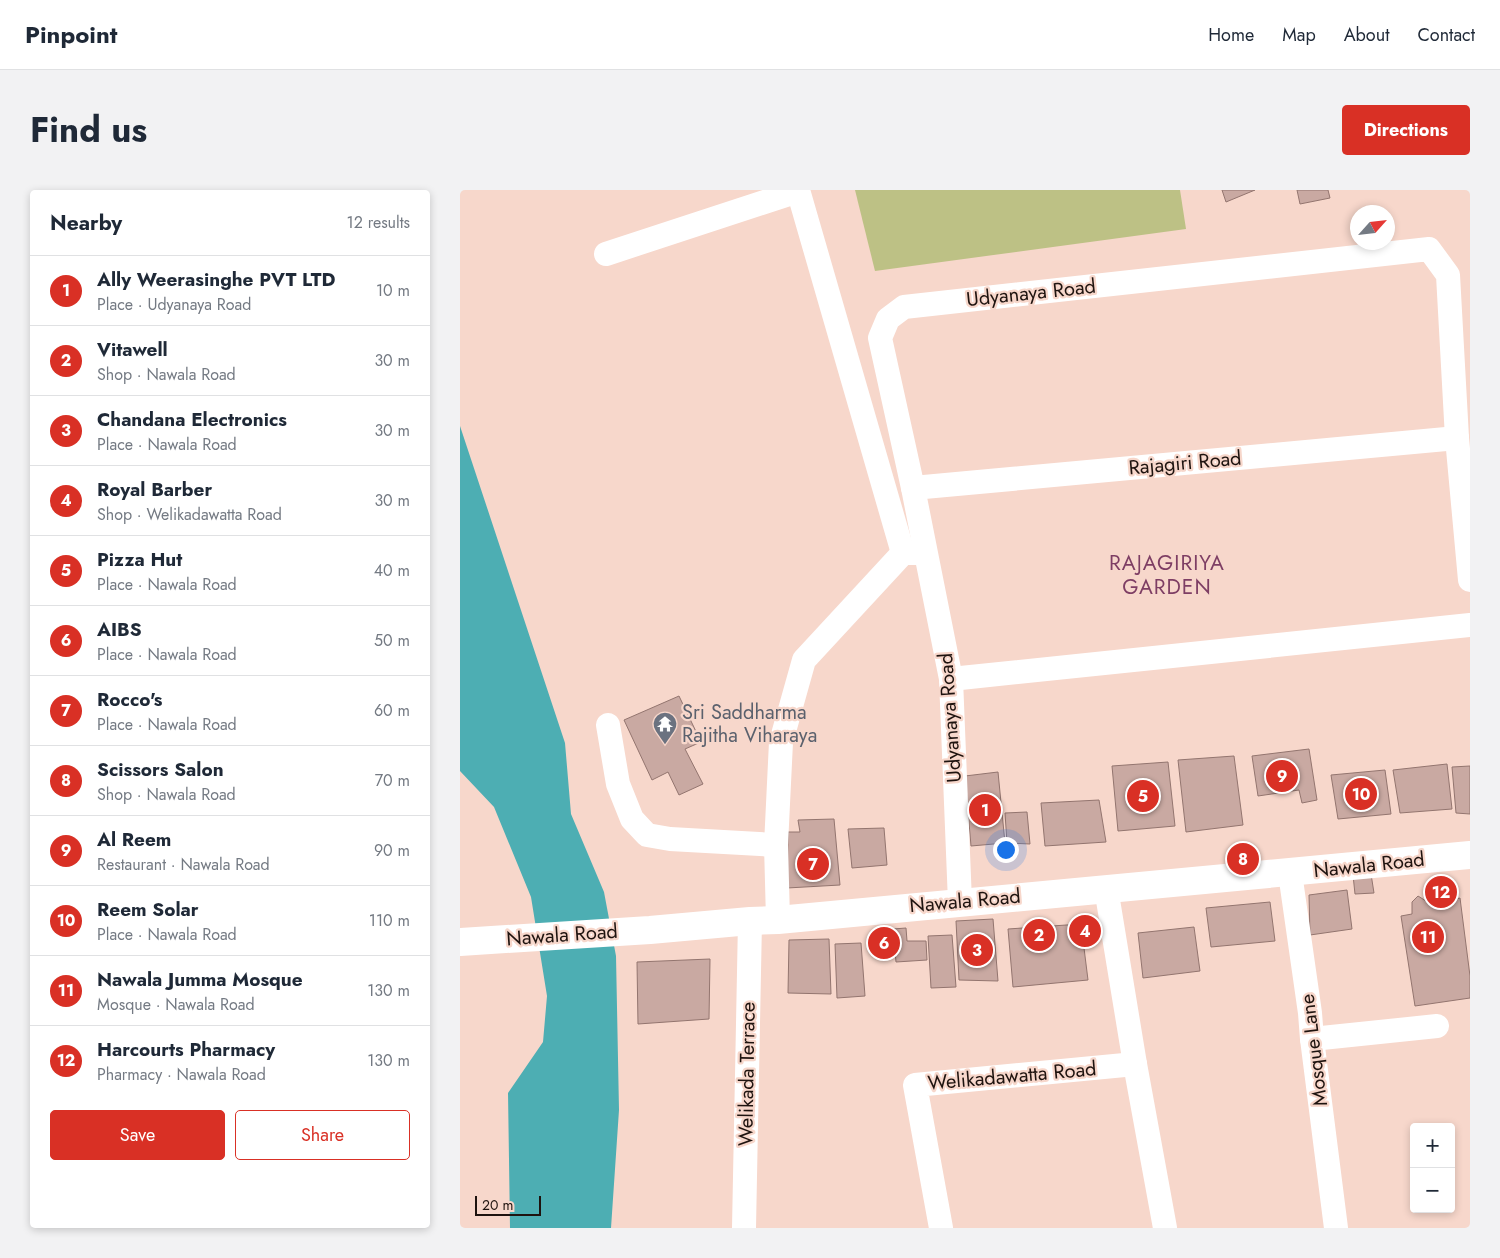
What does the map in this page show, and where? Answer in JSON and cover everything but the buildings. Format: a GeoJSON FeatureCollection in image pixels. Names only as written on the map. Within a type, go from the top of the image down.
{"type":"FeatureCollection","features":[{"type":"Feature","properties":{"kind":"main road","name":"Nawala Road"},"geometry":{"type":"LineString","coordinates":[[460,942],[778,920],[1470,855]]}},
{"type":"Feature","properties":{"kind":"street"},"geometry":{"type":"LineString","coordinates":[[606,254],[798,190],[915,553],[804,660],[780,742],[776,845],[778,920]]}},
{"type":"Feature","properties":{"kind":"street","name":"Udyanaya Road"},"geometry":{"type":"LineString","coordinates":[[960,902],[951,679],[915,553],[913,488],[880,338],[888,319],[904,307],[1429,249],[1448,274],[1457,438],[1470,580]]}},
{"type":"Feature","properties":{"kind":"street","name":"Rajagiri Road"},"geometry":{"type":"LineString","coordinates":[[913,488],[1457,438]]}},
{"type":"Feature","properties":{"kind":"street"},"geometry":{"type":"LineString","coordinates":[[951,679],[1470,625]]}},
{"type":"Feature","properties":{"kind":"street"},"geometry":{"type":"LineString","coordinates":[[608,725],[618,784],[632,819],[648,835],[670,839],[776,845]]}},
{"type":"Feature","properties":{"kind":"street","name":"Mosque Lane"},"geometry":{"type":"LineString","coordinates":[[1290,873],[1310,1013],[1336,1228]]}},
{"type":"Feature","properties":{"kind":"street"},"geometry":{"type":"LineString","coordinates":[[1106,888],[1164,1228]]}},
{"type":"Feature","properties":{"kind":"street","name":"Welikada Terrace"},"geometry":{"type":"LineString","coordinates":[[744,1228],[750,921]]}},
{"type":"Feature","properties":{"kind":"street"},"geometry":{"type":"LineString","coordinates":[[1312,1039],[1437,1026]]}},
{"type":"Feature","properties":{"kind":"street","name":"Welikadawatta Road"},"geometry":{"type":"LineString","coordinates":[[941,1228],[915,1085],[1135,1064]]}},
{"type":"Feature","properties":{"kind":"green space"},"geometry":{"type":"Polygon","coordinates":[[[855,190],[1180,190],[1186,229],[875,271],[855,190]]]}},
{"type":"Feature","properties":{"kind":"water"},"geometry":{"type":"Polygon","coordinates":[[[460,426],[565,743],[571,814],[604,892],[616,956],[619,1110],[611,1228],[510,1228],[508,1093],[543,1042],[547,996],[531,897],[494,807],[460,771],[460,426]]]}},
{"type":"Feature","properties":{"kind":"place","name":"Sri Saddharma Rajitha Viharaya"},"geometry":{"type":"Point","coordinates":[665,745]}},
{"type":"Feature","properties":{"kind":"place","name":"Al Reem"},"geometry":{"type":"Point","coordinates":[1282,776]}},
{"type":"Feature","properties":{"kind":"place","name":"Reem Solar"},"geometry":{"type":"Point","coordinates":[1361,794]}},
{"type":"Feature","properties":{"kind":"place","name":"Pizza Hut"},"geometry":{"type":"Point","coordinates":[1143,796]}},
{"type":"Feature","properties":{"kind":"place","name":"Ally Weerasinghe PVT LTD"},"geometry":{"type":"Point","coordinates":[985,810]}},
{"type":"Feature","properties":{"kind":"place","name":"Scissors Salon"},"geometry":{"type":"Point","coordinates":[1243,859]}},
{"type":"Feature","properties":{"kind":"place","name":"Rocco's"},"geometry":{"type":"Point","coordinates":[813,864]}},
{"type":"Feature","properties":{"kind":"place","name":"Harcourts Pharmacy"},"geometry":{"type":"Point","coordinates":[1441,892]}},
{"type":"Feature","properties":{"kind":"place","name":"Royal Barber"},"geometry":{"type":"Point","coordinates":[1085,931]}},
{"type":"Feature","properties":{"kind":"place","name":"Vitawell"},"geometry":{"type":"Point","coordinates":[1039,935]}},
{"type":"Feature","properties":{"kind":"place","name":"Nawala Jumma Mosque"},"geometry":{"type":"Point","coordinates":[1428,937]}},
{"type":"Feature","properties":{"kind":"place","name":"AIBS"},"geometry":{"type":"Point","coordinates":[884,943]}},
{"type":"Feature","properties":{"kind":"place","name":"Chandana Electronics"},"geometry":{"type":"Point","coordinates":[977,950]}},
{"type":"Feature","properties":{"kind":"district","name":"RAJAGIRIYA GARDEN"},"geometry":{"type":"Point","coordinates":[1167,575]}}]}
